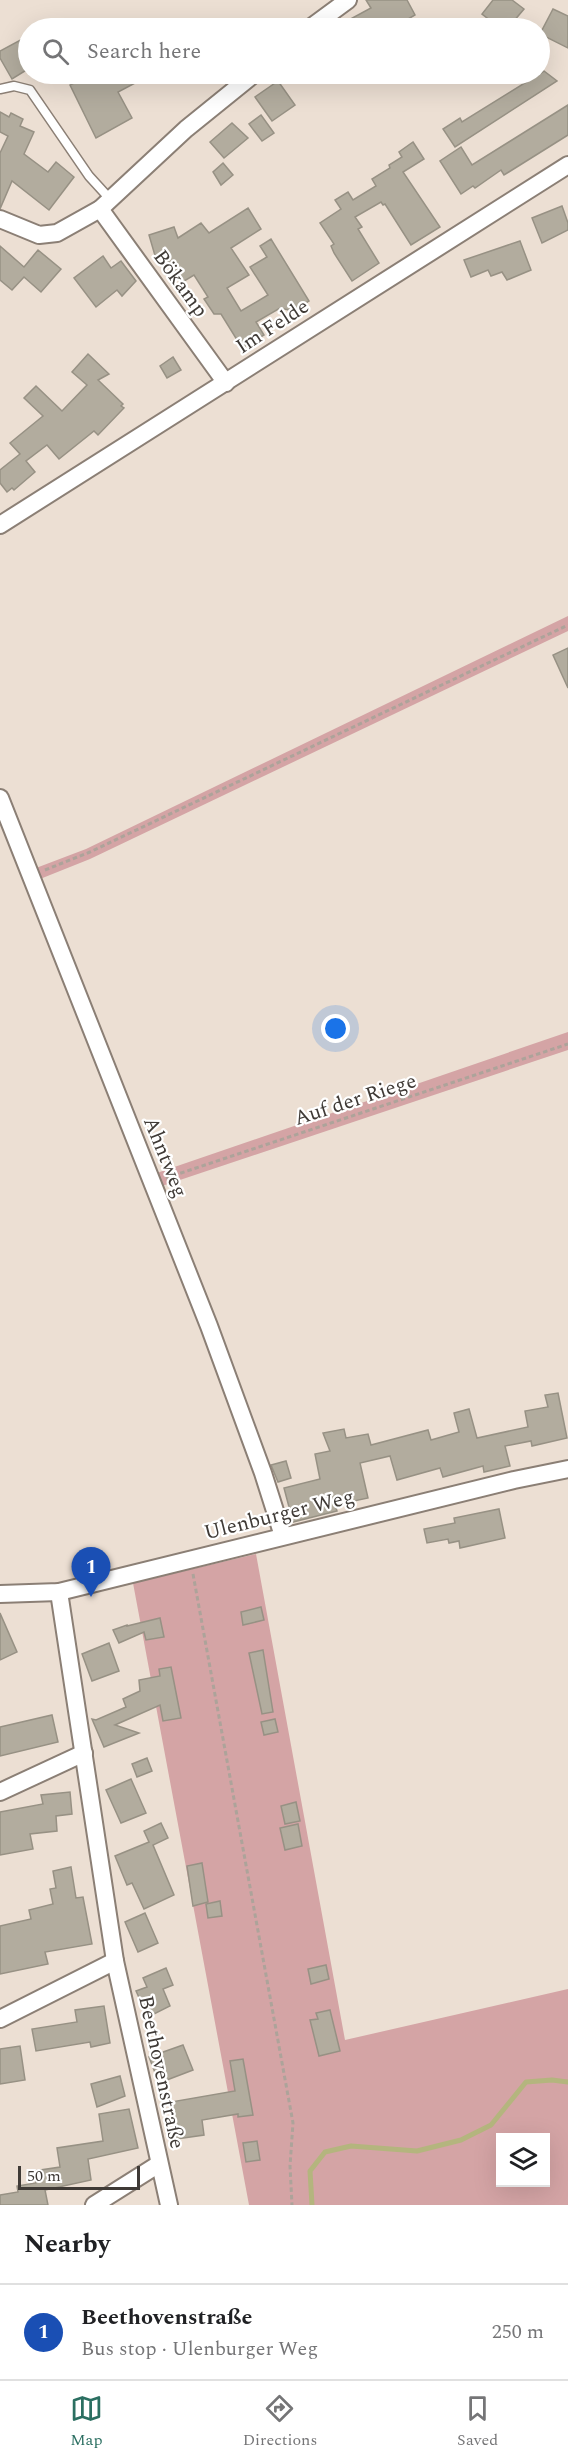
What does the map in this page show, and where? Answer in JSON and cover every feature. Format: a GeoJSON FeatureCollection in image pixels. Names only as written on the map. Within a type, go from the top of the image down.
{"type":"FeatureCollection","features":[{"type":"Feature","properties":{"kind":"street"},"geometry":{"type":"LineString","coordinates":[[324,18],[348,0]]}},
{"type":"Feature","properties":{"kind":"street"},"geometry":{"type":"LineString","coordinates":[[0,219],[39,235],[57,233],[105,204],[186,129],[242,84]]}},
{"type":"Feature","properties":{"kind":"street","name":"Im Felde"},"geometry":{"type":"LineString","coordinates":[[0,525],[568,165]]}},
{"type":"Feature","properties":{"kind":"street","name":"Bökamp"},"geometry":{"type":"LineString","coordinates":[[105,204],[226,383]]}},
{"type":"Feature","properties":{"kind":"street","name":"Ahntweg"},"geometry":{"type":"LineString","coordinates":[[0,798],[209,1326],[263,1473],[283,1536]]}},
{"type":"Feature","properties":{"kind":"street","name":"Ulenburger Weg"},"geometry":{"type":"LineString","coordinates":[[0,1594],[59,1592],[568,1468]]}},
{"type":"Feature","properties":{"kind":"street","name":"Beethovenstraße"},"geometry":{"type":"LineString","coordinates":[[59,1592],[115,1961],[169,2205]]}},
{"type":"Feature","properties":{"kind":"street"},"geometry":{"type":"LineString","coordinates":[[0,1792],[84,1753]]}},
{"type":"Feature","properties":{"kind":"street"},"geometry":{"type":"LineString","coordinates":[[0,2019],[115,1961]]}},
{"type":"Feature","properties":{"kind":"street"},"geometry":{"type":"LineString","coordinates":[[94,2205],[159,2164]]}},
{"type":"Feature","properties":{"kind":"lane"},"geometry":{"type":"LineString","coordinates":[[0,89],[14,86],[30,90],[89,176],[105,204]]}},
{"type":"Feature","properties":{"kind":"path"},"geometry":{"type":"LineString","coordinates":[[31,876],[90,852],[568,625]]}},
{"type":"Feature","properties":{"kind":"path","name":"Auf der Riege"},"geometry":{"type":"LineString","coordinates":[[152,1183],[568,1044]]}},
{"type":"Feature","properties":{"kind":"path"},"geometry":{"type":"LineString","coordinates":[[191,1560],[293,2123],[290,2166],[292,2205]]}},
{"type":"Feature","properties":{"kind":"shaded area"},"geometry":{"type":"Polygon","coordinates":[[[568,616],[568,631],[90,859],[40,879],[36,868],[86,849],[568,616]]]}},
{"type":"Feature","properties":{"kind":"shaded area"},"geometry":{"type":"Polygon","coordinates":[[[568,1032],[568,1050],[156,1188],[151,1175],[568,1032]]]}},
{"type":"Feature","properties":{"kind":"shaded area"},"geometry":{"type":"Polygon","coordinates":[[[256,1554],[345,2040],[568,1989],[568,2205],[249,2205],[133,1583],[256,1554]]]}},
{"type":"Feature","properties":{"kind":"building"},"geometry":{"type":"Polygon","coordinates":[[[366,0],[407,0],[415,15],[410,18],[352,18],[371,8],[366,0]]]}},
{"type":"Feature","properties":{"kind":"building"},"geometry":{"type":"Polygon","coordinates":[[[493,0],[512,0],[524,9],[516,18],[487,18],[482,14],[493,0]]]}},
{"type":"Feature","properties":{"kind":"building"},"geometry":{"type":"Polygon","coordinates":[[[553,9],[568,16],[568,48],[550,39],[548,18],[553,9]]]}},
{"type":"Feature","properties":{"kind":"building"},"geometry":{"type":"Polygon","coordinates":[[[18,41],[18,75],[12,79],[0,58],[0,51],[18,41]]]}},
{"type":"Feature","properties":{"kind":"building"},"geometry":{"type":"Polygon","coordinates":[[[550,76],[557,81],[455,147],[443,129],[460,118],[462,122],[523,84],[550,84],[550,76]]]}},
{"type":"Feature","properties":{"kind":"building"},"geometry":{"type":"Polygon","coordinates":[[[133,84],[118,92],[132,118],[96,138],[70,85],[133,84]]]}},
{"type":"Feature","properties":{"kind":"building"},"geometry":{"type":"Polygon","coordinates":[[[274,84],[280,84],[295,105],[272,121],[255,97],[274,84]]]}},
{"type":"Feature","properties":{"kind":"building"},"geometry":{"type":"Polygon","coordinates":[[[568,105],[568,135],[504,175],[501,170],[475,188],[473,186],[461,194],[440,161],[461,147],[472,165],[568,105]]]}},
{"type":"Feature","properties":{"kind":"building"},"geometry":{"type":"Polygon","coordinates":[[[0,112],[9,117],[11,113],[23,119],[20,126],[34,132],[24,154],[48,172],[56,162],[74,177],[49,210],[12,181],[0,209],[0,153],[8,136],[0,132],[0,112]]]}},
{"type":"Feature","properties":{"kind":"building"},"geometry":{"type":"Polygon","coordinates":[[[261,115],[274,133],[262,141],[249,124],[261,115]]]}},
{"type":"Feature","properties":{"kind":"building"},"geometry":{"type":"Polygon","coordinates":[[[232,123],[248,138],[224,158],[210,142],[232,123]]]}},
{"type":"Feature","properties":{"kind":"building"},"geometry":{"type":"Polygon","coordinates":[[[413,142],[424,159],[403,172],[440,227],[411,245],[385,204],[381,202],[355,217],[362,227],[358,229],[379,263],[352,281],[334,253],[331,246],[334,244],[320,223],[341,209],[335,200],[348,192],[353,200],[376,186],[372,179],[390,168],[389,165],[402,157],[399,152],[413,142]]]}},
{"type":"Feature","properties":{"kind":"building"},"geometry":{"type":"Polygon","coordinates":[[[223,163],[233,175],[221,185],[213,172],[223,163]]]}},
{"type":"Feature","properties":{"kind":"building"},"geometry":{"type":"Polygon","coordinates":[[[562,206],[568,230],[542,243],[532,218],[562,206]]]}},
{"type":"Feature","properties":{"kind":"building"},"geometry":{"type":"Polygon","coordinates":[[[248,208],[261,229],[231,248],[249,275],[227,288],[241,311],[268,295],[250,267],[267,257],[260,246],[271,239],[309,301],[293,311],[280,308],[256,322],[264,335],[242,348],[221,314],[214,314],[204,299],[208,297],[194,275],[181,283],[165,256],[156,259],[149,235],[174,227],[178,238],[201,223],[209,233],[248,208]]]}},
{"type":"Feature","properties":{"kind":"building"},"geometry":{"type":"Polygon","coordinates":[[[520,241],[531,270],[507,280],[502,272],[491,276],[488,270],[471,277],[464,260],[520,241]]]}},
{"type":"Feature","properties":{"kind":"building"},"geometry":{"type":"Polygon","coordinates":[[[0,246],[24,267],[38,250],[61,269],[41,292],[24,277],[12,290],[0,280],[0,246]]]}},
{"type":"Feature","properties":{"kind":"building"},"geometry":{"type":"Polygon","coordinates":[[[103,256],[111,268],[121,261],[136,281],[122,296],[117,290],[96,307],[74,278],[103,256]]]}},
{"type":"Feature","properties":{"kind":"building"},"geometry":{"type":"Polygon","coordinates":[[[88,354],[109,374],[98,380],[123,404],[121,406],[124,408],[98,435],[94,431],[59,459],[47,445],[26,461],[35,472],[14,490],[12,488],[7,492],[0,483],[0,470],[20,454],[10,443],[43,416],[24,398],[36,386],[62,411],[87,385],[72,372],[88,354]]]}},
{"type":"Feature","properties":{"kind":"building"},"geometry":{"type":"Polygon","coordinates":[[[173,357],[181,370],[167,378],[160,366],[173,357]]]}},
{"type":"Feature","properties":{"kind":"building"},"geometry":{"type":"Polygon","coordinates":[[[568,648],[568,688],[553,655],[568,648]]]}},
{"type":"Feature","properties":{"kind":"building"},"geometry":{"type":"Polygon","coordinates":[[[558,1393],[567,1438],[532,1446],[531,1441],[505,1446],[510,1466],[484,1472],[483,1466],[443,1477],[440,1468],[397,1480],[390,1456],[360,1463],[368,1498],[335,1505],[337,1511],[293,1522],[284,1488],[320,1479],[315,1454],[330,1451],[323,1433],[344,1429],[346,1438],[368,1434],[371,1445],[428,1430],[431,1440],[459,1432],[454,1413],[469,1409],[477,1438],[528,1427],[525,1411],[548,1407],[545,1395],[558,1393]]]}},
{"type":"Feature","properties":{"kind":"building"},"geometry":{"type":"Polygon","coordinates":[[[286,1461],[291,1478],[278,1482],[271,1465],[286,1461]]]}},
{"type":"Feature","properties":{"kind":"building"},"geometry":{"type":"Polygon","coordinates":[[[499,1509],[505,1538],[460,1548],[459,1541],[449,1543],[448,1539],[427,1543],[424,1529],[455,1523],[454,1518],[499,1509]]]}},
{"type":"Feature","properties":{"kind":"building"},"geometry":{"type":"Polygon","coordinates":[[[261,1607],[264,1620],[243,1625],[241,1612],[261,1607]]]}},
{"type":"Feature","properties":{"kind":"building"},"geometry":{"type":"Polygon","coordinates":[[[0,1613],[17,1652],[0,1660],[0,1613]]]}},
{"type":"Feature","properties":{"kind":"building"},"geometry":{"type":"Polygon","coordinates":[[[160,1618],[164,1637],[146,1640],[144,1632],[119,1643],[113,1630],[127,1625],[160,1618]]]}},
{"type":"Feature","properties":{"kind":"building"},"geometry":{"type":"Polygon","coordinates":[[[109,1643],[119,1671],[92,1681],[82,1654],[109,1643]]]}},
{"type":"Feature","properties":{"kind":"building"},"geometry":{"type":"Polygon","coordinates":[[[263,1650],[273,1712],[262,1714],[249,1653],[263,1650]]]}},
{"type":"Feature","properties":{"kind":"building"},"geometry":{"type":"Polygon","coordinates":[[[171,1667],[181,1718],[163,1721],[160,1705],[115,1725],[139,1733],[104,1747],[92,1719],[96,1720],[126,1707],[123,1699],[140,1691],[139,1680],[160,1676],[159,1669],[171,1667]]]}},
{"type":"Feature","properties":{"kind":"building"},"geometry":{"type":"Polygon","coordinates":[[[52,1715],[58,1742],[0,1756],[0,1727],[52,1715]]]}},
{"type":"Feature","properties":{"kind":"building"},"geometry":{"type":"Polygon","coordinates":[[[275,1719],[278,1732],[264,1735],[261,1722],[275,1719]]]}},
{"type":"Feature","properties":{"kind":"building"},"geometry":{"type":"Polygon","coordinates":[[[147,1758],[152,1771],[137,1777],[132,1764],[147,1758]]]}},
{"type":"Feature","properties":{"kind":"building"},"geometry":{"type":"Polygon","coordinates":[[[131,1779],[146,1813],[121,1823],[106,1790],[131,1779]]]}},
{"type":"Feature","properties":{"kind":"building"},"geometry":{"type":"Polygon","coordinates":[[[70,1792],[72,1814],[56,1816],[57,1831],[30,1834],[33,1849],[0,1855],[0,1812],[43,1804],[41,1795],[70,1792]]]}},
{"type":"Feature","properties":{"kind":"building"},"geometry":{"type":"Polygon","coordinates":[[[296,1802],[300,1821],[285,1824],[281,1806],[296,1802]]]}},
{"type":"Feature","properties":{"kind":"building"},"geometry":{"type":"Polygon","coordinates":[[[161,1823],[168,1838],[153,1845],[174,1895],[144,1909],[132,1883],[127,1885],[115,1856],[149,1842],[144,1831],[161,1823]]]}},
{"type":"Feature","properties":{"kind":"building"},"geometry":{"type":"Polygon","coordinates":[[[298,1824],[302,1846],[285,1850],[280,1828],[298,1824]]]}},
{"type":"Feature","properties":{"kind":"building"},"geometry":{"type":"Polygon","coordinates":[[[202,1863],[208,1902],[193,1906],[187,1866],[202,1863]]]}},
{"type":"Feature","properties":{"kind":"building"},"geometry":{"type":"Polygon","coordinates":[[[71,1867],[76,1898],[83,1897],[92,1944],[45,1952],[48,1964],[0,1974],[0,1926],[31,1919],[29,1910],[53,1904],[50,1889],[56,1888],[53,1871],[71,1867]]]}},
{"type":"Feature","properties":{"kind":"building"},"geometry":{"type":"Polygon","coordinates":[[[220,1901],[222,1916],[208,1918],[206,1904],[220,1901]]]}},
{"type":"Feature","properties":{"kind":"building"},"geometry":{"type":"Polygon","coordinates":[[[145,1913],[158,1943],[138,1952],[125,1922],[145,1913]]]}},
{"type":"Feature","properties":{"kind":"building"},"geometry":{"type":"Polygon","coordinates":[[[326,1965],[329,1979],[311,1984],[308,1969],[326,1965]]]}},
{"type":"Feature","properties":{"kind":"building"},"geometry":{"type":"Polygon","coordinates":[[[166,1968],[173,1985],[163,1989],[170,2006],[148,2017],[136,1991],[147,1987],[143,1978],[166,1968]]]}},
{"type":"Feature","properties":{"kind":"building"},"geometry":{"type":"Polygon","coordinates":[[[104,2006],[110,2043],[91,2047],[90,2042],[36,2051],[32,2029],[77,2022],[75,2010],[104,2006]]]}},
{"type":"Feature","properties":{"kind":"building"},"geometry":{"type":"Polygon","coordinates":[[[330,2010],[340,2051],[319,2056],[310,2020],[318,2019],[316,2013],[330,2010]]]}},
{"type":"Feature","properties":{"kind":"building"},"geometry":{"type":"Polygon","coordinates":[[[183,2045],[193,2070],[159,2083],[149,2057],[183,2045]]]}},
{"type":"Feature","properties":{"kind":"building"},"geometry":{"type":"Polygon","coordinates":[[[20,2046],[25,2080],[0,2084],[0,2049],[20,2046]]]}},
{"type":"Feature","properties":{"kind":"building"},"geometry":{"type":"Polygon","coordinates":[[[243,2059],[253,2115],[238,2117],[238,2114],[202,2120],[204,2135],[177,2139],[171,2102],[235,2091],[230,2061],[243,2059]]]}},
{"type":"Feature","properties":{"kind":"building"},"geometry":{"type":"Polygon","coordinates":[[[120,2076],[125,2096],[97,2107],[91,2084],[120,2076]]]}},
{"type":"Feature","properties":{"kind":"building"},"geometry":{"type":"Polygon","coordinates":[[[129,2109],[138,2148],[88,2159],[91,2180],[45,2190],[48,2205],[0,2205],[0,2195],[18,2192],[17,2186],[36,2183],[34,2171],[60,2167],[57,2148],[103,2141],[99,2114],[129,2109]]]}},
{"type":"Feature","properties":{"kind":"building"},"geometry":{"type":"Polygon","coordinates":[[[257,2141],[260,2160],[246,2162],[243,2143],[257,2141]]]}},
{"type":"Feature","properties":{"kind":"waterway"},"geometry":{"type":"LineString","coordinates":[[312,2205],[310,2171],[325,2152],[351,2146],[417,2151],[461,2140],[491,2125],[526,2082],[552,2080],[568,2082]]}},
{"type":"Feature","properties":{"kind":"place","name":"Beethovenstraße"},"geometry":{"type":"Point","coordinates":[91,1597]}}]}
